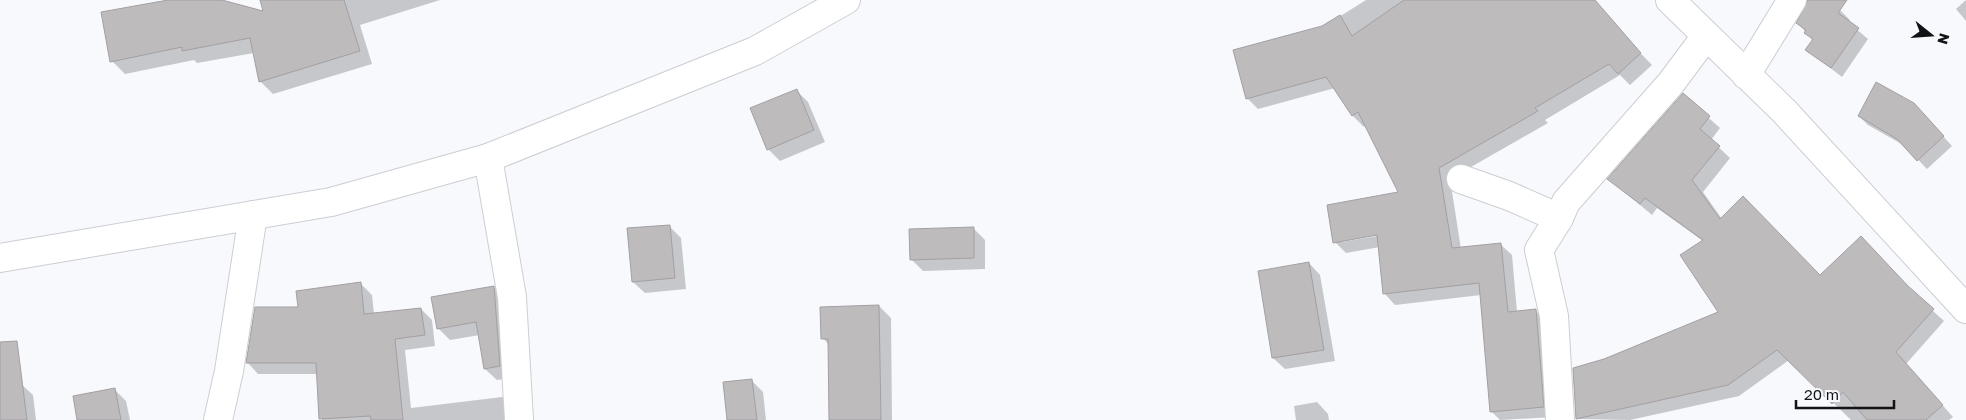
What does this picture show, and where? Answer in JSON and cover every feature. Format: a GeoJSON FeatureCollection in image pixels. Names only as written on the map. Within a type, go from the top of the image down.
{"type":"FeatureCollection","features":[{"type":"Feature","properties":{"kind":"street"},"geometry":{"type":"LineString","coordinates":[[0,258],[331,202],[488,158],[755,51],[846,0]]}},
{"type":"Feature","properties":{"kind":"street"},"geometry":{"type":"LineString","coordinates":[[1670,0],[1784,111],[1966,309]]}},
{"type":"Feature","properties":{"kind":"street"},"geometry":{"type":"LineString","coordinates":[[1746,74],[1792,0]]}},
{"type":"Feature","properties":{"kind":"street"},"geometry":{"type":"LineString","coordinates":[[1560,420],[1554,316],[1539,250],[1559,218],[1566,202],[1671,83],[1706,36]]}},
{"type":"Feature","properties":{"kind":"street"},"geometry":{"type":"LineString","coordinates":[[488,158],[512,297],[519,420]]}},
{"type":"Feature","properties":{"kind":"street"},"geometry":{"type":"LineString","coordinates":[[1461,179],[1510,196],[1559,218]]}},
{"type":"Feature","properties":{"kind":"street"},"geometry":{"type":"LineString","coordinates":[[218,420],[230,371],[253,215]]}},
{"type":"Feature","properties":{"kind":"building"},"geometry":{"type":"Polygon","coordinates":[[[168,0],[222,0],[263,11],[260,0],[344,0],[360,51],[259,82],[250,38],[182,51],[182,47],[110,62],[101,12],[168,0]]]}},
{"type":"Feature","properties":{"kind":"building"},"geometry":{"type":"Polygon","coordinates":[[[1404,0],[1595,0],[1641,53],[1618,74],[1609,64],[1535,108],[1538,111],[1439,168],[1452,248],[1501,243],[1508,312],[1536,309],[1544,407],[1490,412],[1479,283],[1383,294],[1377,235],[1333,243],[1327,205],[1398,192],[1358,112],[1352,116],[1326,77],[1246,99],[1233,50],[1322,26],[1340,15],[1352,36],[1404,0]]]}},
{"type":"Feature","properties":{"kind":"building"},"geometry":{"type":"Polygon","coordinates":[[[1808,0],[1847,0],[1838,13],[1859,28],[1831,68],[1805,50],[1813,39],[1804,33],[1806,30],[1796,23],[1808,0]]]}},
{"type":"Feature","properties":{"kind":"building"},"geometry":{"type":"Polygon","coordinates":[[[1876,82],[1914,103],[1944,136],[1917,161],[1897,139],[1858,116],[1876,82]]]}},
{"type":"Feature","properties":{"kind":"building"},"geometry":{"type":"Polygon","coordinates":[[[797,89],[814,130],[767,150],[750,108],[797,89]]]}},
{"type":"Feature","properties":{"kind":"building"},"geometry":{"type":"Polygon","coordinates":[[[1683,93],[1710,116],[1700,129],[1720,146],[1692,180],[1720,219],[1743,196],[1820,275],[1861,236],[1908,286],[1934,309],[1896,352],[1943,405],[1926,420],[1867,420],[1843,392],[1832,404],[1777,350],[1728,385],[1576,419],[1573,368],[1604,359],[1718,312],[1680,255],[1703,240],[1645,198],[1640,204],[1607,179],[1683,93]]]}},
{"type":"Feature","properties":{"kind":"building"},"geometry":{"type":"Polygon","coordinates":[[[670,225],[675,278],[632,282],[627,228],[670,225]]]}},
{"type":"Feature","properties":{"kind":"building"},"geometry":{"type":"Polygon","coordinates":[[[974,227],[974,258],[910,260],[909,229],[974,227]]]}},
{"type":"Feature","properties":{"kind":"building"},"geometry":{"type":"Polygon","coordinates":[[[1309,262],[1324,350],[1272,358],[1258,271],[1309,262]]]}},
{"type":"Feature","properties":{"kind":"building"},"geometry":{"type":"Polygon","coordinates":[[[361,282],[364,314],[421,308],[425,335],[395,339],[403,420],[371,420],[370,416],[319,419],[316,363],[246,363],[255,307],[298,307],[296,291],[361,282]]]}},
{"type":"Feature","properties":{"kind":"building"},"geometry":{"type":"Polygon","coordinates":[[[494,286],[500,366],[484,369],[476,322],[437,329],[431,297],[494,286]]]}},
{"type":"Feature","properties":{"kind":"building"},"geometry":{"type":"Polygon","coordinates":[[[879,305],[881,420],[829,420],[828,339],[821,339],[820,307],[879,305]]]}},
{"type":"Feature","properties":{"kind":"building"},"geometry":{"type":"Polygon","coordinates":[[[17,341],[27,420],[0,420],[0,342],[17,341]]]}},
{"type":"Feature","properties":{"kind":"building"},"geometry":{"type":"Polygon","coordinates":[[[752,379],[757,420],[727,420],[723,382],[752,379]]]}},
{"type":"Feature","properties":{"kind":"building"},"geometry":{"type":"Polygon","coordinates":[[[115,388],[121,420],[77,420],[73,396],[115,388]]]}}]}
